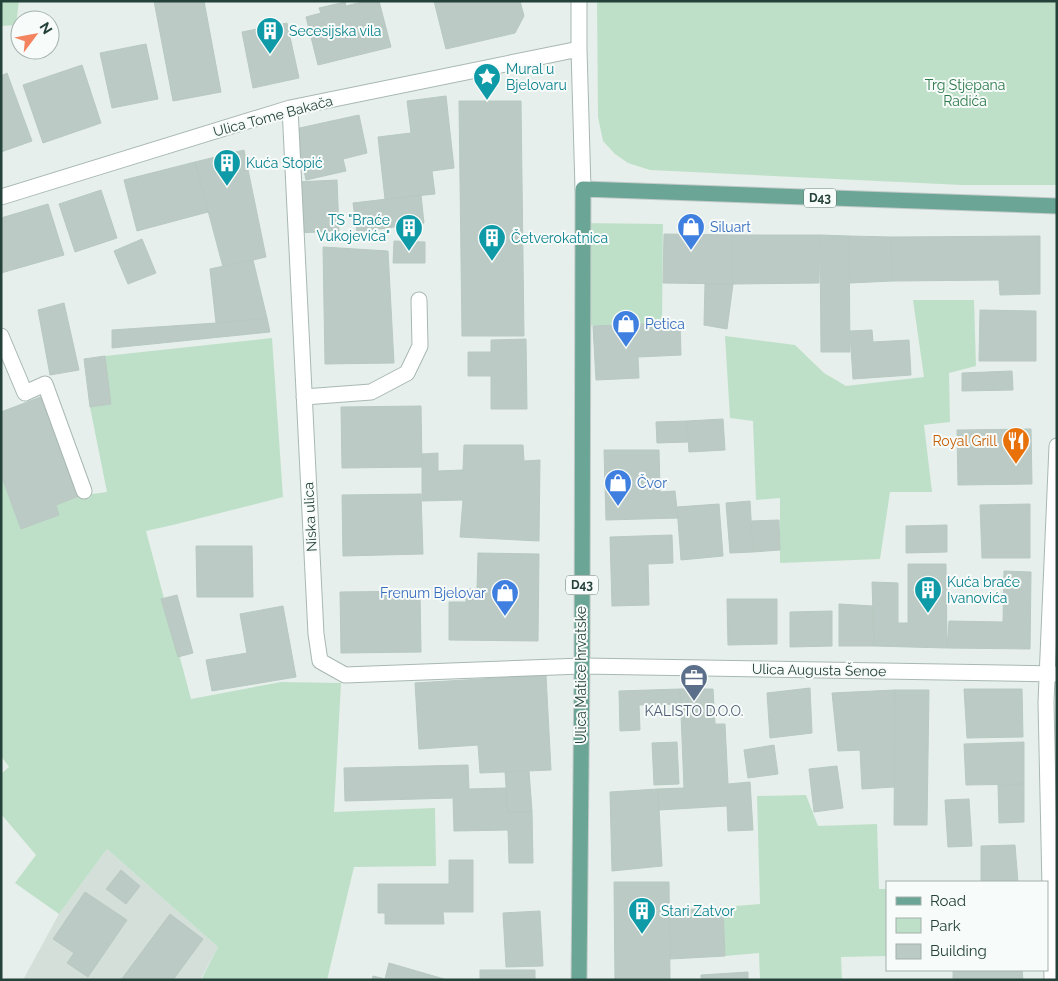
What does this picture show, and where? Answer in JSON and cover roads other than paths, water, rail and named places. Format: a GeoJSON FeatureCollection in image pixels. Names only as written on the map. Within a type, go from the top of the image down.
{"type":"FeatureCollection","features":[{"type":"Feature","properties":{"kind":"main road","name":"D43"},"geometry":{"type":"LineString","coordinates":[[583,189],[1057,206]]}},
{"type":"Feature","properties":{"kind":"main road","name":"Ulica Matice hrvatske"},"geometry":{"type":"LineString","coordinates":[[579,980],[583,189]]}},
{"type":"Feature","properties":{"kind":"street"},"geometry":{"type":"LineString","coordinates":[[579,1],[583,189]]}},
{"type":"Feature","properties":{"kind":"street","name":"Ulica Tome Bakača"},"geometry":{"type":"LineString","coordinates":[[1,196],[290,108],[579,49]]}},
{"type":"Feature","properties":{"kind":"street","name":"Niska ulica"},"geometry":{"type":"LineString","coordinates":[[290,108],[316,634],[320,661],[345,675],[582,666]]}},
{"type":"Feature","properties":{"kind":"street"},"geometry":{"type":"LineString","coordinates":[[304,397],[371,392],[407,373],[420,346],[419,300]]}},
{"type":"Feature","properties":{"kind":"street"},"geometry":{"type":"LineString","coordinates":[[1,336],[24,393],[45,384],[84,491]]}},
{"type":"Feature","properties":{"kind":"street"},"geometry":{"type":"LineString","coordinates":[[1052,980],[1046,702],[1052,674],[1057,446]]}},
{"type":"Feature","properties":{"kind":"street","name":"Ulica Augusta Šenoe"},"geometry":{"type":"LineString","coordinates":[[582,666],[1052,674]]}},
{"type":"Feature","properties":{"kind":"place","name":"Secesijska vila"},"geometry":{"type":"Point","coordinates":[270,55]}},
{"type":"Feature","properties":{"kind":"place","name":"Mural u Bjelovaru"},"geometry":{"type":"Point","coordinates":[487,101]}},
{"type":"Feature","properties":{"kind":"place","name":"Kuća Stopić"},"geometry":{"type":"Point","coordinates":[227,187]}},
{"type":"Feature","properties":{"kind":"place","name":"Siluart"},"geometry":{"type":"Point","coordinates":[691,251]}},
{"type":"Feature","properties":{"kind":"place","name":"TS \"Braće Vukojevića\""},"geometry":{"type":"Point","coordinates":[409,252]}},
{"type":"Feature","properties":{"kind":"place","name":"Četverokatnica"},"geometry":{"type":"Point","coordinates":[492,262]}},
{"type":"Feature","properties":{"kind":"place","name":"Petica"},"geometry":{"type":"Point","coordinates":[626,348]}},
{"type":"Feature","properties":{"kind":"place","name":"Royal Grill"},"geometry":{"type":"Point","coordinates":[1016,465]}},
{"type":"Feature","properties":{"kind":"place","name":"Čvor"},"geometry":{"type":"Point","coordinates":[618,507]}},
{"type":"Feature","properties":{"kind":"place","name":"Kuća braće Ivanovića"},"geometry":{"type":"Point","coordinates":[928,614]}},
{"type":"Feature","properties":{"kind":"place","name":"Frenum Bjelovar"},"geometry":{"type":"Point","coordinates":[505,617]}},
{"type":"Feature","properties":{"kind":"place","name":"KALISTO D.O.O."},"geometry":{"type":"Point","coordinates":[694,702]}},
{"type":"Feature","properties":{"kind":"place","name":"Stari Zatvor"},"geometry":{"type":"Point","coordinates":[642,935]}},
{"type":"Feature","properties":{"kind":"park label","name":"Trg Stjepana Radića"},"geometry":{"type":"Point","coordinates":[965,94]}}]}
